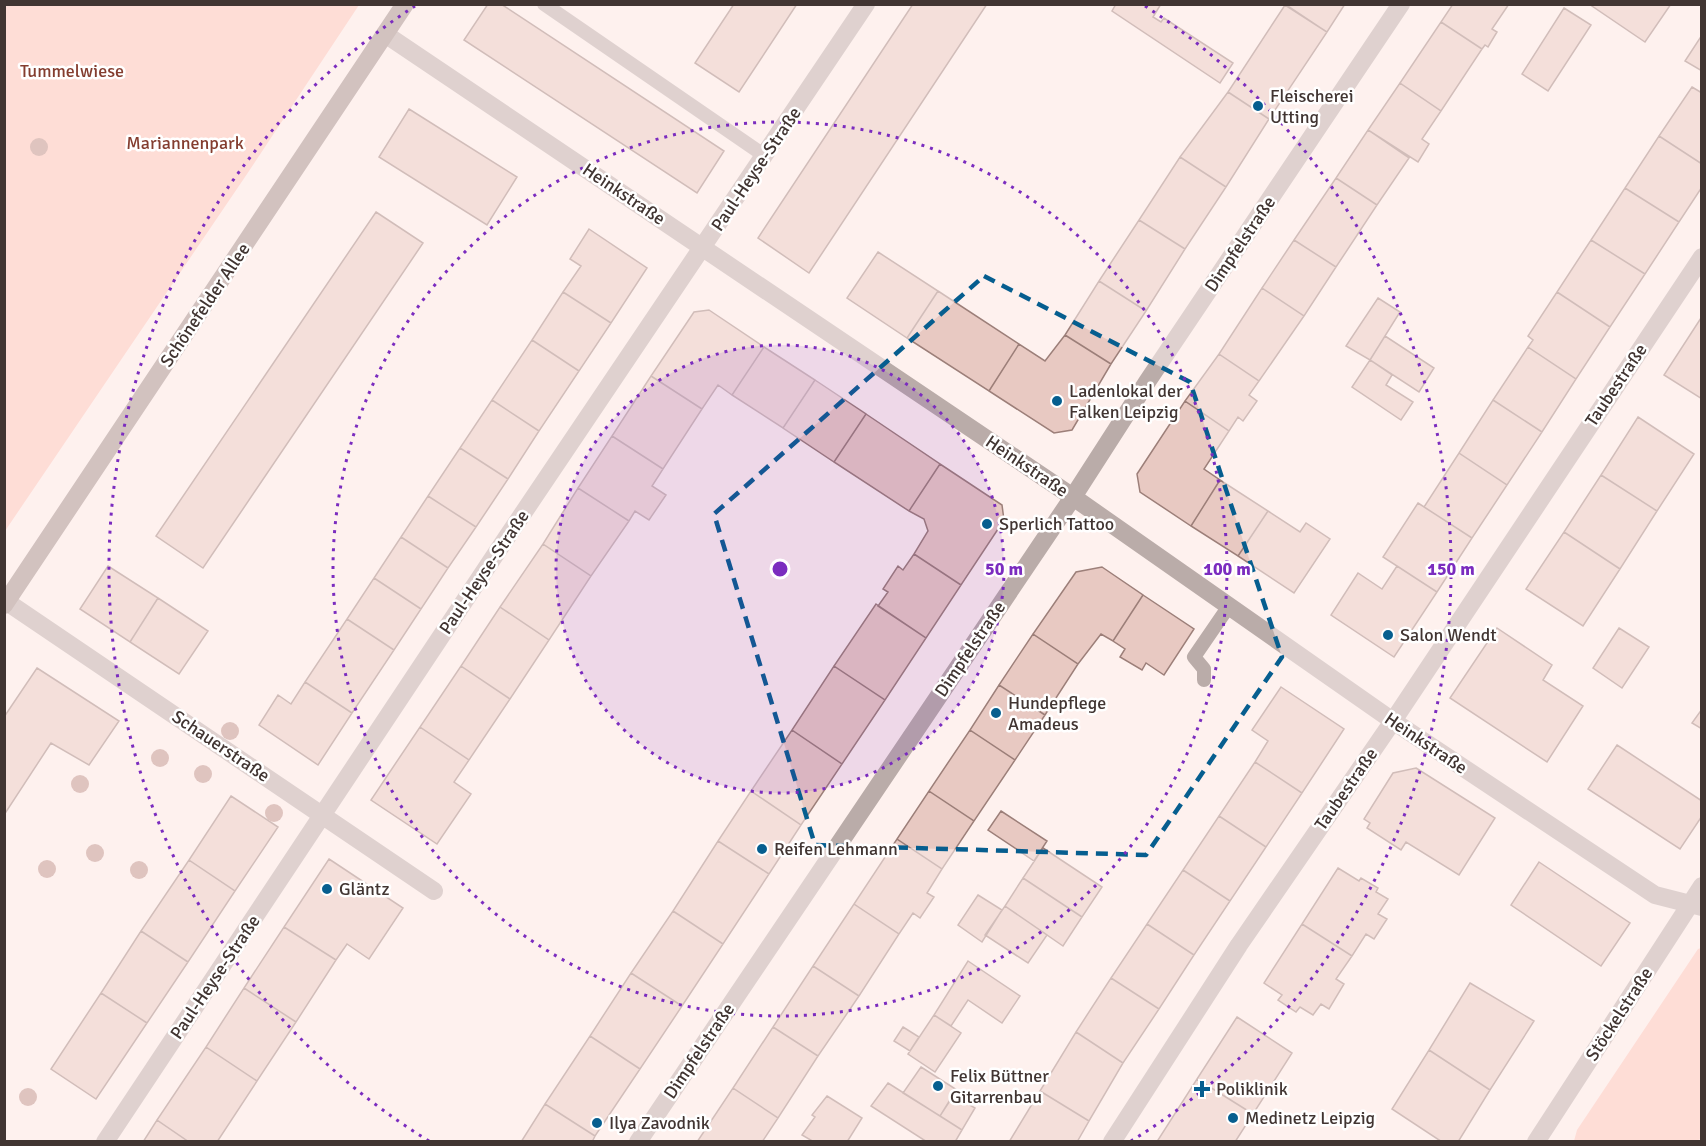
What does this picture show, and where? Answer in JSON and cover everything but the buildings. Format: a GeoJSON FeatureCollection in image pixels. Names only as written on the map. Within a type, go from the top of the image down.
{"type":"FeatureCollection","features":[{"type":"Feature","properties":{"kind":"main road","name":"Schönefelder Allee"},"geometry":{"type":"LineString","coordinates":[[6,604],[405,4]]}},
{"type":"Feature","properties":{"kind":"street","name":"Paul-Heyse-Straße"},"geometry":{"type":"LineString","coordinates":[[105,1142],[513,528],[866,4]]}},
{"type":"Feature","properties":{"kind":"street","name":"Dimpfelstraße"},"geometry":{"type":"LineString","coordinates":[[638,1142],[1073,497],[1140,392],[1401,4]]}},
{"type":"Feature","properties":{"kind":"street","name":"Heinkstraße"},"geometry":{"type":"LineString","coordinates":[[385,34],[1073,497],[1393,721],[1655,895],[1696,906]]}},
{"type":"Feature","properties":{"kind":"street","name":"Taubestraße"},"geometry":{"type":"LineString","coordinates":[[1112,1142],[1239,945],[1393,721],[1701,257]]}},
{"type":"Feature","properties":{"kind":"street","name":"Schauerstraße"},"geometry":{"type":"LineString","coordinates":[[6,604],[323,814],[434,891]]}},
{"type":"Feature","properties":{"kind":"street","name":"Stöckelstraße"},"geometry":{"type":"LineString","coordinates":[[1536,1142],[1696,906],[1701,886]]}},
{"type":"Feature","properties":{"kind":"lane"},"geometry":{"type":"LineString","coordinates":[[544,4],[765,156]]}},
{"type":"Feature","properties":{"kind":"lane"},"geometry":{"type":"LineString","coordinates":[[1204,680],[1204,669],[1194,657],[1229,606]]}},
{"type":"Feature","properties":{"kind":"highlighted area"},"geometry":{"type":"Polygon","coordinates":[[[984,276],[1190,382],[1282,657],[1146,855],[815,845],[714,514],[984,276]]]}},
{"type":"Feature","properties":{"kind":"green space","name":"Mariannenpark"},"geometry":{"type":"Polygon","coordinates":[[[5,4],[359,5],[5,531],[5,4]]]}},
{"type":"Feature","properties":{"kind":"green space"},"geometry":{"type":"Polygon","coordinates":[[[1701,948],[1701,1139],[1693,1142],[1574,1141],[1577,1130],[1698,949],[1701,948]]]}},
{"type":"Feature","properties":{"kind":"place","name":"Fleischerei Utting"},"geometry":{"type":"Point","coordinates":[1258,106]}},
{"type":"Feature","properties":{"kind":"place","name":"Ladenlokal der Falken Leipzig"},"geometry":{"type":"Point","coordinates":[1057,401]}},
{"type":"Feature","properties":{"kind":"place","name":"Sperlich Tattoo"},"geometry":{"type":"Point","coordinates":[987,524]}},
{"type":"Feature","properties":{"kind":"place","name":"Salon Wendt"},"geometry":{"type":"Point","coordinates":[1388,635]}},
{"type":"Feature","properties":{"kind":"place","name":"Hundepflege Amadeus"},"geometry":{"type":"Point","coordinates":[996,713]}},
{"type":"Feature","properties":{"kind":"place","name":"Reifen Lehmann"},"geometry":{"type":"Point","coordinates":[762,849]}},
{"type":"Feature","properties":{"kind":"place","name":"Gläntz"},"geometry":{"type":"Point","coordinates":[327,889]}},
{"type":"Feature","properties":{"kind":"place","name":"Felix Büttner Gitarrenbau"},"geometry":{"type":"Point","coordinates":[938,1086]}},
{"type":"Feature","properties":{"kind":"place","name":"Poliklinik"},"geometry":{"type":"Point","coordinates":[1202,1089]}},
{"type":"Feature","properties":{"kind":"place","name":"Medinetz Leipzig"},"geometry":{"type":"Point","coordinates":[1233,1118]}},
{"type":"Feature","properties":{"kind":"place","name":"Ilya Zavodnik"},"geometry":{"type":"Point","coordinates":[597,1123]}},
{"type":"Feature","properties":{"kind":"park label","name":"Tummelwiese"},"geometry":{"type":"Point","coordinates":[72,71]}}]}
